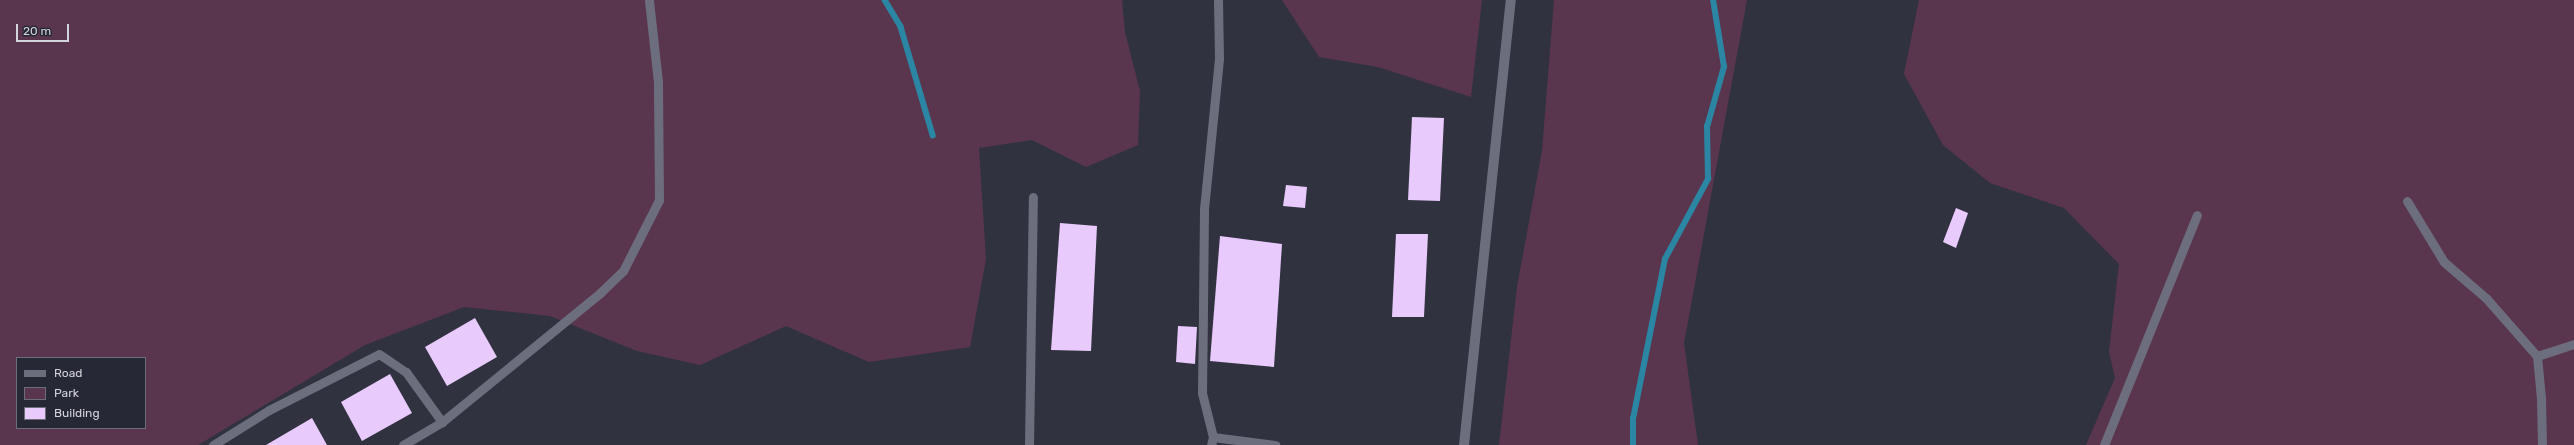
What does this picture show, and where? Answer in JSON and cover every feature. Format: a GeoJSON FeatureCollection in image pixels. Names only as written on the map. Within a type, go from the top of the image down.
{"type":"FeatureCollection","features":[{"type":"Feature","properties":{"kind":"street"},"geometry":{"type":"LineString","coordinates":[[1464,445],[1511,0]]}},
{"type":"Feature","properties":{"kind":"lane"},"geometry":{"type":"LineString","coordinates":[[403,445],[442,422],[600,294],[623,271],[660,200],[658,82],[649,0]]}},
{"type":"Feature","properties":{"kind":"lane"},"geometry":{"type":"LineString","coordinates":[[1218,0],[1219,58],[1204,209],[1202,393],[1212,441],[1275,445]]}},
{"type":"Feature","properties":{"kind":"lane"},"geometry":{"type":"LineString","coordinates":[[1029,445],[1033,197]]}},
{"type":"Feature","properties":{"kind":"lane"},"geometry":{"type":"LineString","coordinates":[[2407,201],[2444,262],[2486,298],[2536,356],[2541,398],[2542,445]]}},
{"type":"Feature","properties":{"kind":"lane"},"geometry":{"type":"LineString","coordinates":[[2104,445],[2198,215]]}},
{"type":"Feature","properties":{"kind":"lane"},"geometry":{"type":"LineString","coordinates":[[2536,356],[2574,344]]}},
{"type":"Feature","properties":{"kind":"lane"},"geometry":{"type":"LineString","coordinates":[[213,445],[269,410],[379,354],[406,372],[442,422]]}},
{"type":"Feature","properties":{"kind":"green space"},"geometry":{"type":"Polygon","coordinates":[[[0,0],[1122,0],[1125,32],[1140,91],[1138,145],[1086,167],[1032,140],[979,148],[986,259],[970,347],[869,362],[786,326],[700,365],[637,351],[550,316],[464,307],[365,345],[198,445],[0,445],[0,0]]]}},
{"type":"Feature","properties":{"kind":"green space"},"geometry":{"type":"Polygon","coordinates":[[[1282,0],[1482,0],[1471,97],[1378,67],[1319,57],[1282,0]]]}},
{"type":"Feature","properties":{"kind":"green space"},"geometry":{"type":"Polygon","coordinates":[[[1554,0],[1747,0],[1684,343],[1698,445],[1499,445],[1517,287],[1542,151],[1554,0]]]}},
{"type":"Feature","properties":{"kind":"green space"},"geometry":{"type":"Polygon","coordinates":[[[1919,0],[2574,0],[2574,445],[2086,445],[2115,378],[2109,352],[2119,264],[2064,208],[1990,183],[1943,145],[1904,74],[1919,0]]]}},
{"type":"Feature","properties":{"kind":"building"},"geometry":{"type":"Polygon","coordinates":[[[1412,117],[1444,118],[1440,201],[1408,200],[1412,117]]]}},
{"type":"Feature","properties":{"kind":"building"},"geometry":{"type":"Polygon","coordinates":[[[1286,185],[1307,187],[1305,208],[1283,206],[1286,185]]]}},
{"type":"Feature","properties":{"kind":"building"},"geometry":{"type":"Polygon","coordinates":[[[1956,208],[1968,213],[1956,248],[1943,242],[1956,208]]]}},
{"type":"Feature","properties":{"kind":"building"},"geometry":{"type":"Polygon","coordinates":[[[1060,223],[1097,226],[1091,351],[1051,350],[1060,223]]]}},
{"type":"Feature","properties":{"kind":"building"},"geometry":{"type":"Polygon","coordinates":[[[1396,234],[1428,234],[1424,317],[1392,317],[1396,234]]]}},
{"type":"Feature","properties":{"kind":"building"},"geometry":{"type":"Polygon","coordinates":[[[1220,236],[1282,244],[1274,367],[1210,361],[1220,236]]]}},
{"type":"Feature","properties":{"kind":"building"},"geometry":{"type":"Polygon","coordinates":[[[475,318],[497,357],[447,386],[425,347],[475,318]]]}},
{"type":"Feature","properties":{"kind":"building"},"geometry":{"type":"Polygon","coordinates":[[[1178,326],[1197,327],[1195,364],[1176,362],[1178,326]]]}},
{"type":"Feature","properties":{"kind":"building"},"geometry":{"type":"Polygon","coordinates":[[[390,374],[412,413],[362,441],[341,402],[390,374]]]}},
{"type":"Feature","properties":{"kind":"building"},"geometry":{"type":"Polygon","coordinates":[[[312,418],[327,445],[266,445],[312,418]]]}},
{"type":"Feature","properties":{"kind":"waterway"},"geometry":{"type":"LineString","coordinates":[[885,0],[901,27],[933,135]]}},
{"type":"Feature","properties":{"kind":"waterway"},"geometry":{"type":"LineString","coordinates":[[1633,445],[1633,419],[1665,259],[1708,179],[1707,127],[1724,67],[1713,0]]}}]}
